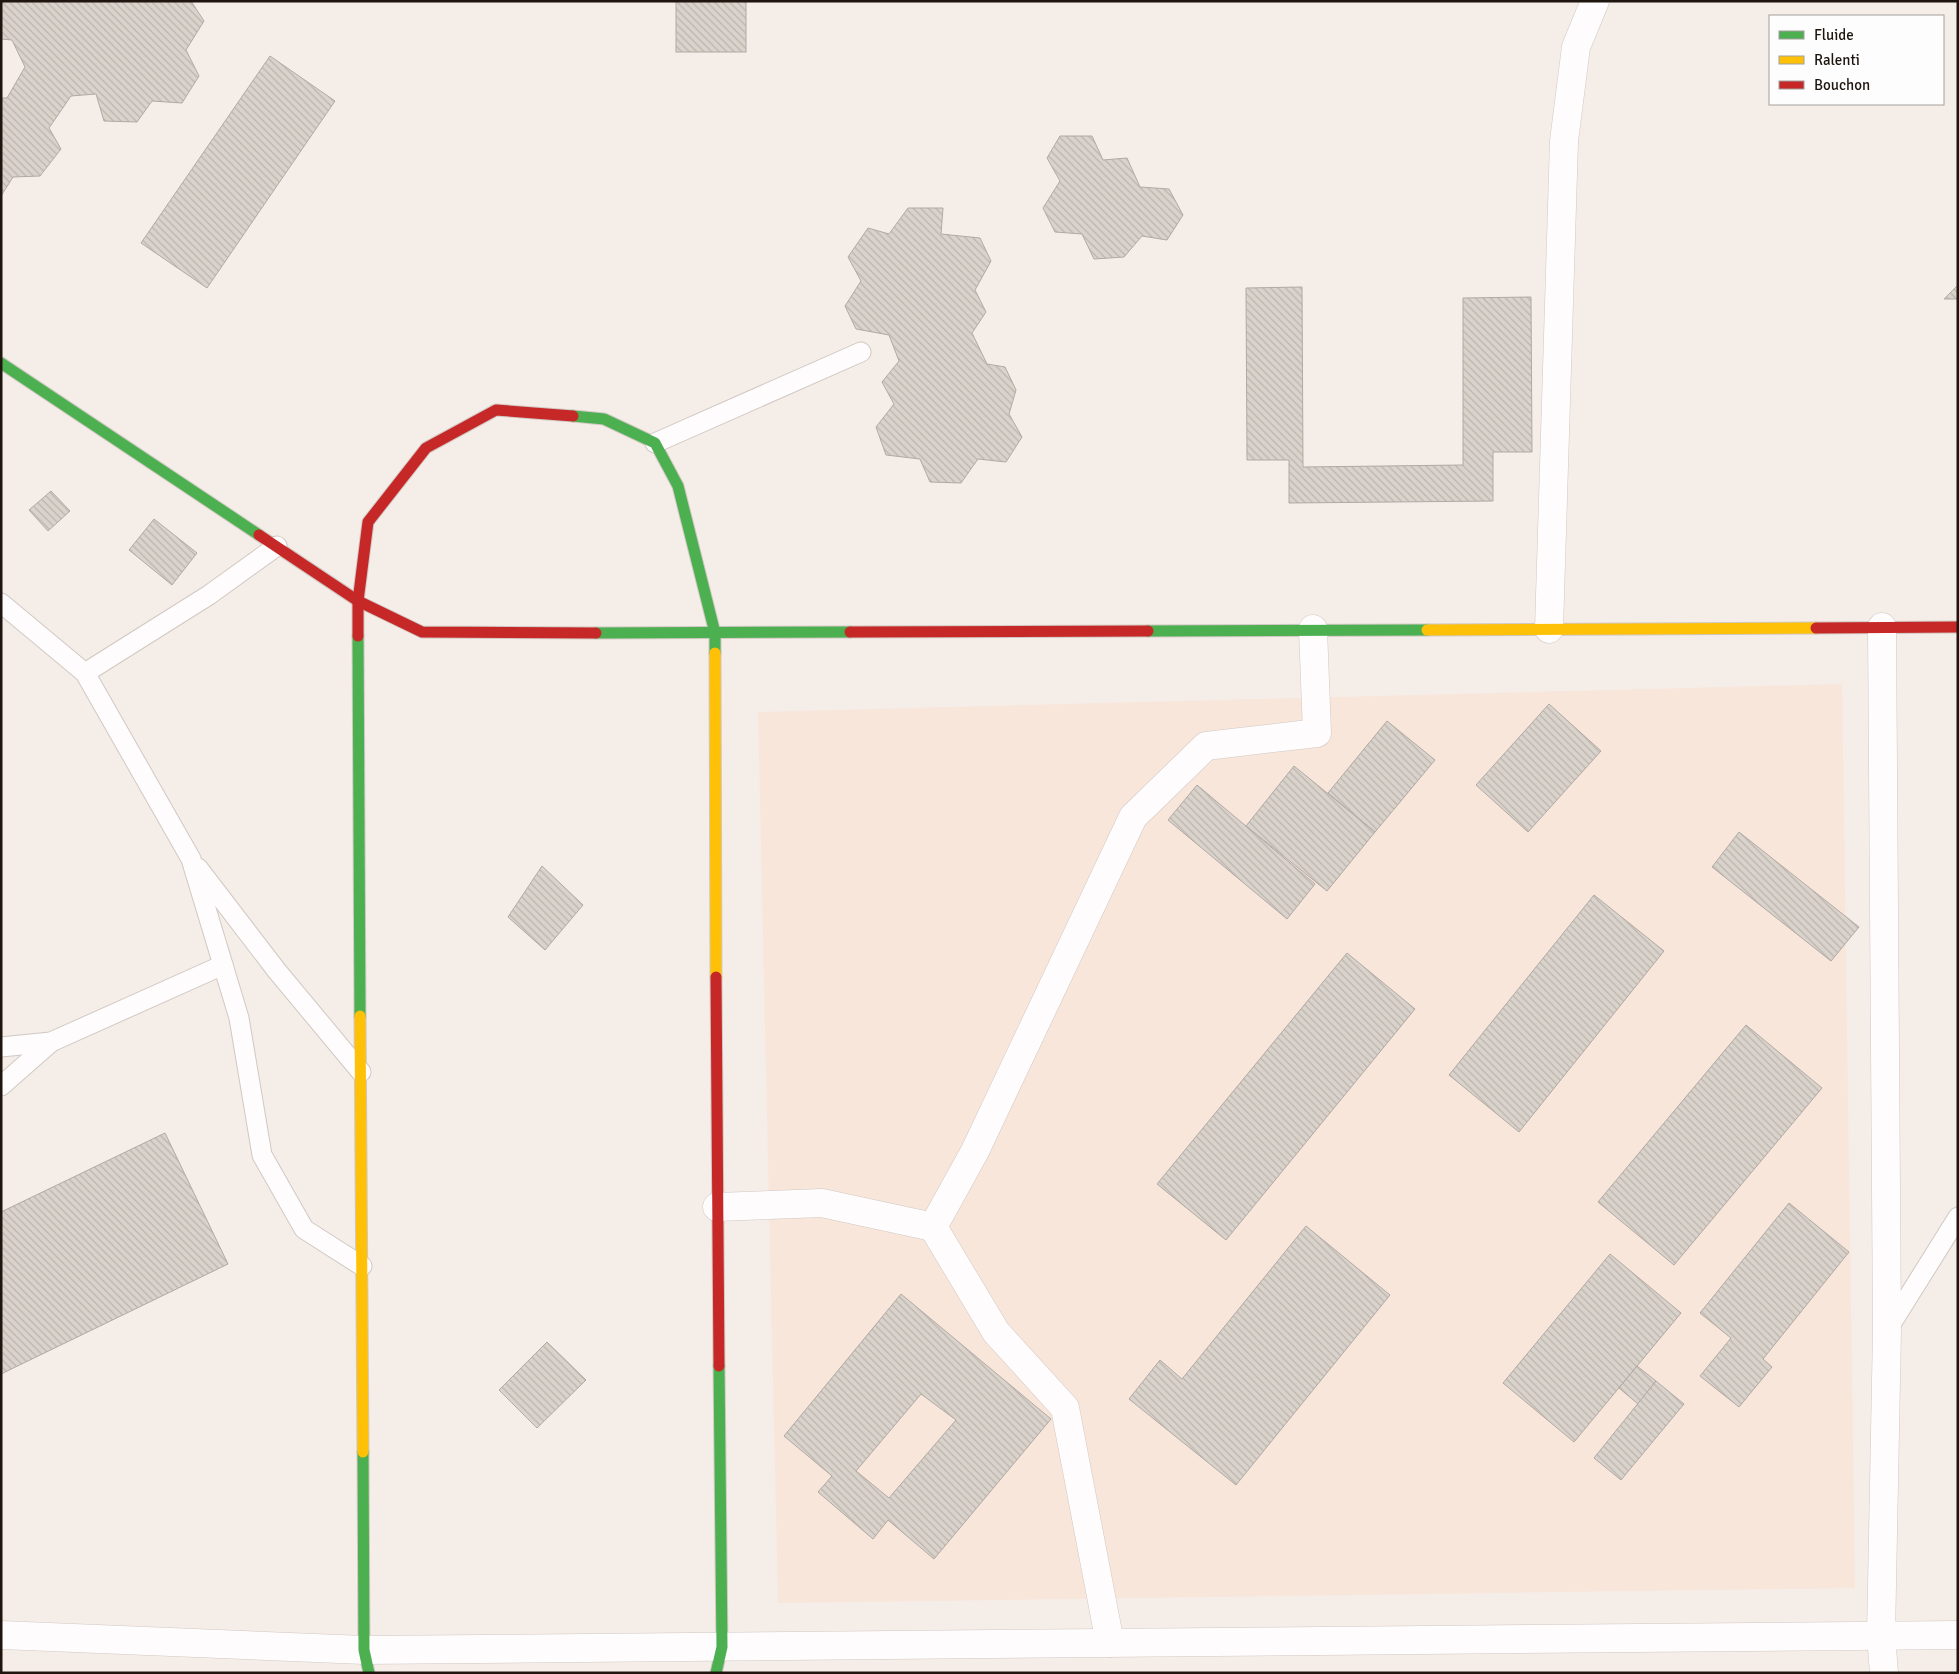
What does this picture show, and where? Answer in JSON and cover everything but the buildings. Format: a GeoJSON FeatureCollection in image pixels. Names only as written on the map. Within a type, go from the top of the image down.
{"type":"FeatureCollection","features":[{"type":"Feature","properties":{"kind":"street"},"geometry":{"type":"LineString","coordinates":[[1549,629],[1564,141],[1576,48],[1595,1]]}},
{"type":"Feature","properties":{"kind":"street"},"geometry":{"type":"LineString","coordinates":[[1,363],[358,601],[422,632],[715,634],[1313,629],[1958,627]]}},
{"type":"Feature","properties":{"kind":"street"},"geometry":{"type":"LineString","coordinates":[[366,1661],[358,601],[368,522],[426,448],[496,410],[604,419],[656,443],[678,486],[715,634],[717,1206],[722,1647],[716,1673]]}},
{"type":"Feature","properties":{"kind":"street"},"geometry":{"type":"LineString","coordinates":[[1882,628],[1887,1330],[1881,1636],[1884,1673]]}},
{"type":"Feature","properties":{"kind":"street"},"geometry":{"type":"LineString","coordinates":[[933,1228],[975,1151],[1132,817],[1206,746],[1317,733],[1313,629]]}},
{"type":"Feature","properties":{"kind":"street"},"geometry":{"type":"LineString","coordinates":[[717,1206],[822,1203],[933,1228],[996,1332],[1065,1408],[1110,1643]]}},
{"type":"Feature","properties":{"kind":"street"},"geometry":{"type":"LineString","coordinates":[[1,1635],[366,1661],[722,1647],[1958,1635]]}},
{"type":"Feature","properties":{"kind":"lane"},"geometry":{"type":"LineString","coordinates":[[656,443],[861,352]]}},
{"type":"Feature","properties":{"kind":"lane"},"geometry":{"type":"LineString","coordinates":[[85,673],[209,595],[277,546]]}},
{"type":"Feature","properties":{"kind":"lane"},"geometry":{"type":"LineString","coordinates":[[1,603],[85,673],[191,859],[277,971],[361,1072]]}},
{"type":"Feature","properties":{"kind":"lane"},"geometry":{"type":"LineString","coordinates":[[191,859],[239,1018],[262,1155],[304,1230],[362,1266]]}},
{"type":"Feature","properties":{"kind":"lane"},"geometry":{"type":"LineString","coordinates":[[1,1086],[51,1042],[223,964]]}},
{"type":"Feature","properties":{"kind":"lane"},"geometry":{"type":"LineString","coordinates":[[1,1047],[51,1042]]}},
{"type":"Feature","properties":{"kind":"lane"},"geometry":{"type":"LineString","coordinates":[[1887,1330],[1958,1217]]}},
{"type":"Feature","properties":{"kind":"shaded area"},"geometry":{"type":"Polygon","coordinates":[[[1842,684],[1855,1588],[778,1603],[758,712],[1842,684]]]}},
{"type":"Feature","properties":{"kind":"traffic: fast"},"geometry":{"type":"LineString","coordinates":[[1,363],[259,535]]}},
{"type":"Feature","properties":{"kind":"traffic: fast"},"geometry":{"type":"LineString","coordinates":[[573,416],[604,419],[655,443],[678,486],[715,633],[715,653]]}},
{"type":"Feature","properties":{"kind":"traffic: fast"},"geometry":{"type":"LineString","coordinates":[[1148,631],[1427,630]]}},
{"type":"Feature","properties":{"kind":"traffic: fast"},"geometry":{"type":"LineString","coordinates":[[596,633],[850,632]]}},
{"type":"Feature","properties":{"kind":"traffic: fast"},"geometry":{"type":"LineString","coordinates":[[358,636],[360,1016]]}},
{"type":"Feature","properties":{"kind":"traffic: fast"},"geometry":{"type":"LineString","coordinates":[[716,1673],[722,1647],[719,1366]]}},
{"type":"Feature","properties":{"kind":"traffic: fast"},"geometry":{"type":"LineString","coordinates":[[363,1452],[364,1650],[369,1673]]}},
{"type":"Feature","properties":{"kind":"traffic: slow"},"geometry":{"type":"LineString","coordinates":[[1427,630],[1816,628]]}},
{"type":"Feature","properties":{"kind":"traffic: slow"},"geometry":{"type":"LineString","coordinates":[[715,653],[716,977]]}},
{"type":"Feature","properties":{"kind":"traffic: slow"},"geometry":{"type":"LineString","coordinates":[[360,1016],[363,1452]]}},
{"type":"Feature","properties":{"kind":"traffic: jam"},"geometry":{"type":"LineString","coordinates":[[358,636],[358,601],[368,522],[426,448],[496,410],[573,416]]}},
{"type":"Feature","properties":{"kind":"traffic: jam"},"geometry":{"type":"LineString","coordinates":[[259,535],[358,601],[422,632],[596,633]]}},
{"type":"Feature","properties":{"kind":"traffic: jam"},"geometry":{"type":"LineString","coordinates":[[1816,628],[1958,627]]}},
{"type":"Feature","properties":{"kind":"traffic: jam"},"geometry":{"type":"LineString","coordinates":[[850,632],[1148,631]]}},
{"type":"Feature","properties":{"kind":"traffic: jam"},"geometry":{"type":"LineString","coordinates":[[716,977],[719,1366]]}}]}
